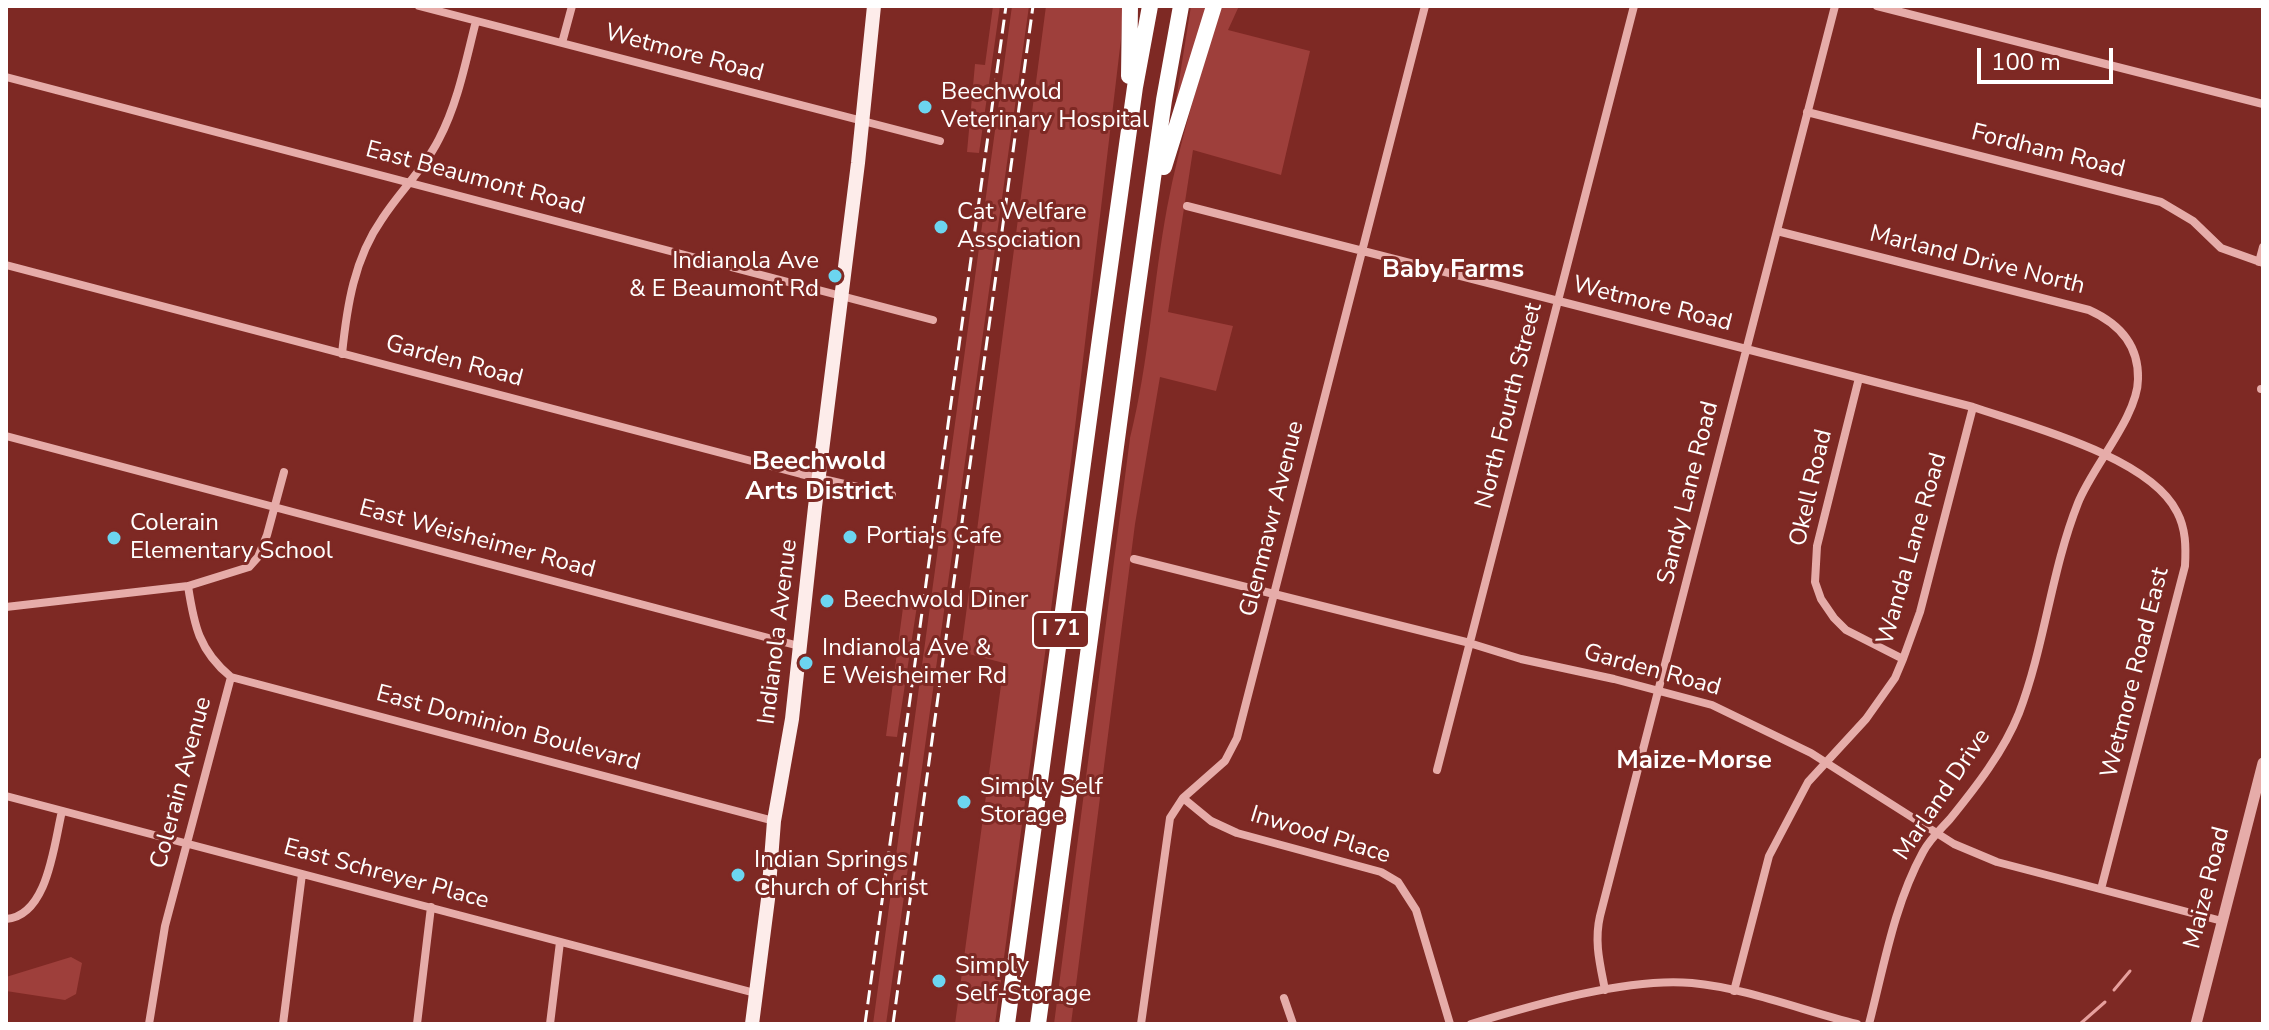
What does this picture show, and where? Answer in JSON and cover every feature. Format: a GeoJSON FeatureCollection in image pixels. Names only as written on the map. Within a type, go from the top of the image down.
{"type":"FeatureCollection","features":[{"type":"Feature","properties":{"kind":"highway"},"geometry":{"type":"LineString","coordinates":[[1129,134],[1130,6]]}},
{"type":"Feature","properties":{"kind":"highway","name":"I 71"},"geometry":{"type":"LineString","coordinates":[[1007,1024],[1129,134],[1150,6]]}},
{"type":"Feature","properties":{"kind":"highway","name":"I 71"},"geometry":{"type":"LineString","coordinates":[[1038,1024],[1145,239],[1181,6]]}},
{"type":"Feature","properties":{"kind":"highway"},"geometry":{"type":"LineString","coordinates":[[1145,239],[1168,151],[1214,6]]}},
{"type":"Feature","properties":{"kind":"main road","name":"Indianola Avenue"},"geometry":{"type":"LineString","coordinates":[[752,1024],[774,821],[792,719],[874,6]]}},
{"type":"Feature","properties":{"kind":"street","name":"Wetmore Road"},"geometry":{"type":"LineString","coordinates":[[419,6],[940,141]]}},
{"type":"Feature","properties":{"kind":"street"},"geometry":{"type":"LineString","coordinates":[[562,43],[572,6]]}},
{"type":"Feature","properties":{"kind":"street","name":"Glenmawr Avenue"},"geometry":{"type":"LineString","coordinates":[[1141,1024],[1170,818],[1183,798],[1225,761],[1237,738],[1425,6]]}},
{"type":"Feature","properties":{"kind":"street","name":"North Fourth Street"},"geometry":{"type":"LineString","coordinates":[[1437,770],[1634,6]]}},
{"type":"Feature","properties":{"kind":"street","name":"Sandy Lane Road"},"geometry":{"type":"LineString","coordinates":[[1605,990],[1597,955],[1597,931],[1835,6]]}},
{"type":"Feature","properties":{"kind":"street"},"geometry":{"type":"LineString","coordinates":[[1877,6],[2263,104]]}},
{"type":"Feature","properties":{"kind":"street"},"geometry":{"type":"LineString","coordinates":[[342,354],[357,263],[381,220],[441,137],[460,84],[476,21]]}},
{"type":"Feature","properties":{"kind":"street","name":"East Beaumont Road"},"geometry":{"type":"LineString","coordinates":[[6,77],[933,320]]}},
{"type":"Feature","properties":{"kind":"street","name":"Fordham Road"},"geometry":{"type":"LineString","coordinates":[[1807,112],[2161,202],[2193,221],[2221,248],[2261,262]]}},
{"type":"Feature","properties":{"kind":"street","name":"Wetmore Road"},"geometry":{"type":"LineString","coordinates":[[1187,206],[1973,407],[2074,441],[2104,455]]}},
{"type":"Feature","properties":{"kind":"street","name":"Marland Drive North"},"geometry":{"type":"LineString","coordinates":[[1777,231],[2089,310],[2106,318],[2131,343],[2138,381],[2132,404],[2104,455]]}},
{"type":"Feature","properties":{"kind":"street"},"geometry":{"type":"LineString","coordinates":[[2261,262],[2263,247]]}},
{"type":"Feature","properties":{"kind":"street","name":"Garden Road"},"geometry":{"type":"LineString","coordinates":[[6,265],[892,495]]}},
{"type":"Feature","properties":{"kind":"street","name":"Okell Road"},"geometry":{"type":"LineString","coordinates":[[1859,378],[1817,546],[1815,582],[1821,599],[1846,630],[1903,659]]}},
{"type":"Feature","properties":{"kind":"street","name":"Wanda Lane Road"},"geometry":{"type":"LineString","coordinates":[[1734,991],[1769,856],[1808,782],[1866,719],[1895,678],[1903,659],[1920,612],[1973,407]]}},
{"type":"Feature","properties":{"kind":"street","name":"East Weisheimer Road"},"geometry":{"type":"LineString","coordinates":[[6,436],[799,646]]}},
{"type":"Feature","properties":{"kind":"street","name":"Marland Drive"},"geometry":{"type":"LineString","coordinates":[[1869,1024],[1901,899],[1925,849],[1986,771],[2019,713],[2067,532],[2079,499],[2104,455]]}},
{"type":"Feature","properties":{"kind":"street","name":"Wetmore Road East"},"geometry":{"type":"LineString","coordinates":[[2101,889],[2182,576],[2186,540],[2178,512],[2162,489],[2137,471],[2104,455]]}},
{"type":"Feature","properties":{"kind":"street"},"geometry":{"type":"LineString","coordinates":[[6,607],[188,586],[240,571],[252,564],[267,535],[284,472]]}},
{"type":"Feature","properties":{"kind":"street","name":"Garden Road"},"geometry":{"type":"LineString","coordinates":[[1134,559],[1712,705],[1826,763],[1954,844],[1997,862],[2222,921]]}},
{"type":"Feature","properties":{"kind":"street","name":"Colerain Avenue"},"geometry":{"type":"LineString","coordinates":[[149,1024],[165,926],[231,677],[215,664],[194,625],[188,586]]}},
{"type":"Feature","properties":{"kind":"street","name":"East Dominion Boulevard"},"geometry":{"type":"LineString","coordinates":[[231,677],[774,821]]}},
{"type":"Feature","properties":{"kind":"street","name":"Maize Road"},"geometry":{"type":"LineString","coordinates":[[2196,1024],[2263,763]]}},
{"type":"Feature","properties":{"kind":"street","name":"East Schreyer Place"},"geometry":{"type":"LineString","coordinates":[[6,796],[755,993]]}},
{"type":"Feature","properties":{"kind":"street","name":"Inwood Place"},"geometry":{"type":"LineString","coordinates":[[1183,798],[1211,821],[1237,833],[1381,872],[1398,882],[1416,910],[1450,1024]]}},
{"type":"Feature","properties":{"kind":"street"},"geometry":{"type":"LineString","coordinates":[[6,919],[15,918],[32,908],[42,891],[62,811]]}},
{"type":"Feature","properties":{"kind":"street"},"geometry":{"type":"LineString","coordinates":[[283,1024],[302,874]]}},
{"type":"Feature","properties":{"kind":"street"},"geometry":{"type":"LineString","coordinates":[[417,1024],[431,907]]}},
{"type":"Feature","properties":{"kind":"street"},"geometry":{"type":"LineString","coordinates":[[550,1024],[560,942]]}},
{"type":"Feature","properties":{"kind":"street"},"geometry":{"type":"LineString","coordinates":[[1471,1024],[1605,990],[1690,983],[1734,991],[1857,1024]]}},
{"type":"Feature","properties":{"kind":"street"},"geometry":{"type":"LineString","coordinates":[[1284,998],[1293,1024]]}},
{"type":"Feature","properties":{"kind":"shaded area"},"geometry":{"type":"Polygon","coordinates":[[[993,6],[1000,6],[979,153],[967,152],[975,64],[985,65],[993,6]]]}},
{"type":"Feature","properties":{"kind":"shaded area"},"geometry":{"type":"Polygon","coordinates":[[[1012,6],[1029,6],[886,1024],[873,1024],[1012,6]]]}},
{"type":"Feature","properties":{"kind":"shaded area"},"geometry":{"type":"Polygon","coordinates":[[[1046,6],[1123,6],[1121,39],[1071,461],[995,1024],[955,1024],[1004,663],[961,652],[1046,6]]]}},
{"type":"Feature","properties":{"kind":"shaded area"},"geometry":{"type":"Polygon","coordinates":[[[1191,6],[1208,6],[1179,100],[1176,100],[1191,6]]]}},
{"type":"Feature","properties":{"kind":"shaded area"},"geometry":{"type":"Polygon","coordinates":[[[1221,6],[1239,6],[1228,30],[1310,51],[1281,175],[1193,150],[1168,312],[1233,326],[1216,391],[1160,377],[1135,524],[1071,1024],[1054,1024],[1130,438],[1142,381],[1162,237],[1185,131],[1221,6]]]}},
{"type":"Feature","properties":{"kind":"shaded area"},"geometry":{"type":"Polygon","coordinates":[[[918,599],[897,737],[886,736],[904,600],[918,599]]]}},
{"type":"Feature","properties":{"kind":"shaded area"},"geometry":{"type":"Polygon","coordinates":[[[71,957],[82,963],[76,994],[65,1000],[6,991],[6,977],[71,957]]]}},
{"type":"Feature","properties":{"kind":"waterway"},"geometry":{"type":"LineString","coordinates":[[2114,990],[2130,971]]}},
{"type":"Feature","properties":{"kind":"waterway"},"geometry":{"type":"LineString","coordinates":[[2080,1024],[2105,1002]]}},
{"type":"Feature","properties":{"kind":"railway"},"geometry":{"type":"LineString","coordinates":[[865,1024],[1006,6]]}},
{"type":"Feature","properties":{"kind":"railway"},"geometry":{"type":"LineString","coordinates":[[893,1024],[1033,6]]}},
{"type":"Feature","properties":{"kind":"place","name":"Beechwold Veterinary Hospital"},"geometry":{"type":"Point","coordinates":[925,107]}},
{"type":"Feature","properties":{"kind":"place","name":"Cat Welfare Association"},"geometry":{"type":"Point","coordinates":[941,227]}},
{"type":"Feature","properties":{"kind":"place","name":"Indianola Ave & E Beaumont Rd"},"geometry":{"type":"Point","coordinates":[835,276]}},
{"type":"Feature","properties":{"kind":"place","name":"Portia's Cafe"},"geometry":{"type":"Point","coordinates":[850,537]}},
{"type":"Feature","properties":{"kind":"place","name":"Colerain Elementary School"},"geometry":{"type":"Point","coordinates":[114,538]}},
{"type":"Feature","properties":{"kind":"place","name":"Beechwold Diner"},"geometry":{"type":"Point","coordinates":[827,601]}},
{"type":"Feature","properties":{"kind":"place","name":"Indianola Ave & E Weisheimer Rd"},"geometry":{"type":"Point","coordinates":[806,663]}},
{"type":"Feature","properties":{"kind":"place","name":"Simply Self Storage"},"geometry":{"type":"Point","coordinates":[964,802]}},
{"type":"Feature","properties":{"kind":"place","name":"Indian Springs Church of Christ"},"geometry":{"type":"Point","coordinates":[738,875]}},
{"type":"Feature","properties":{"kind":"place","name":"Simply Self-Storage"},"geometry":{"type":"Point","coordinates":[939,981]}},
{"type":"Feature","properties":{"kind":"district","name":"Baby Farms"},"geometry":{"type":"Point","coordinates":[1453,271]}},
{"type":"Feature","properties":{"kind":"district","name":"Beechwold Arts District"},"geometry":{"type":"Point","coordinates":[819,478]}},
{"type":"Feature","properties":{"kind":"district","name":"Maize-Morse"},"geometry":{"type":"Point","coordinates":[1694,762]}}]}
